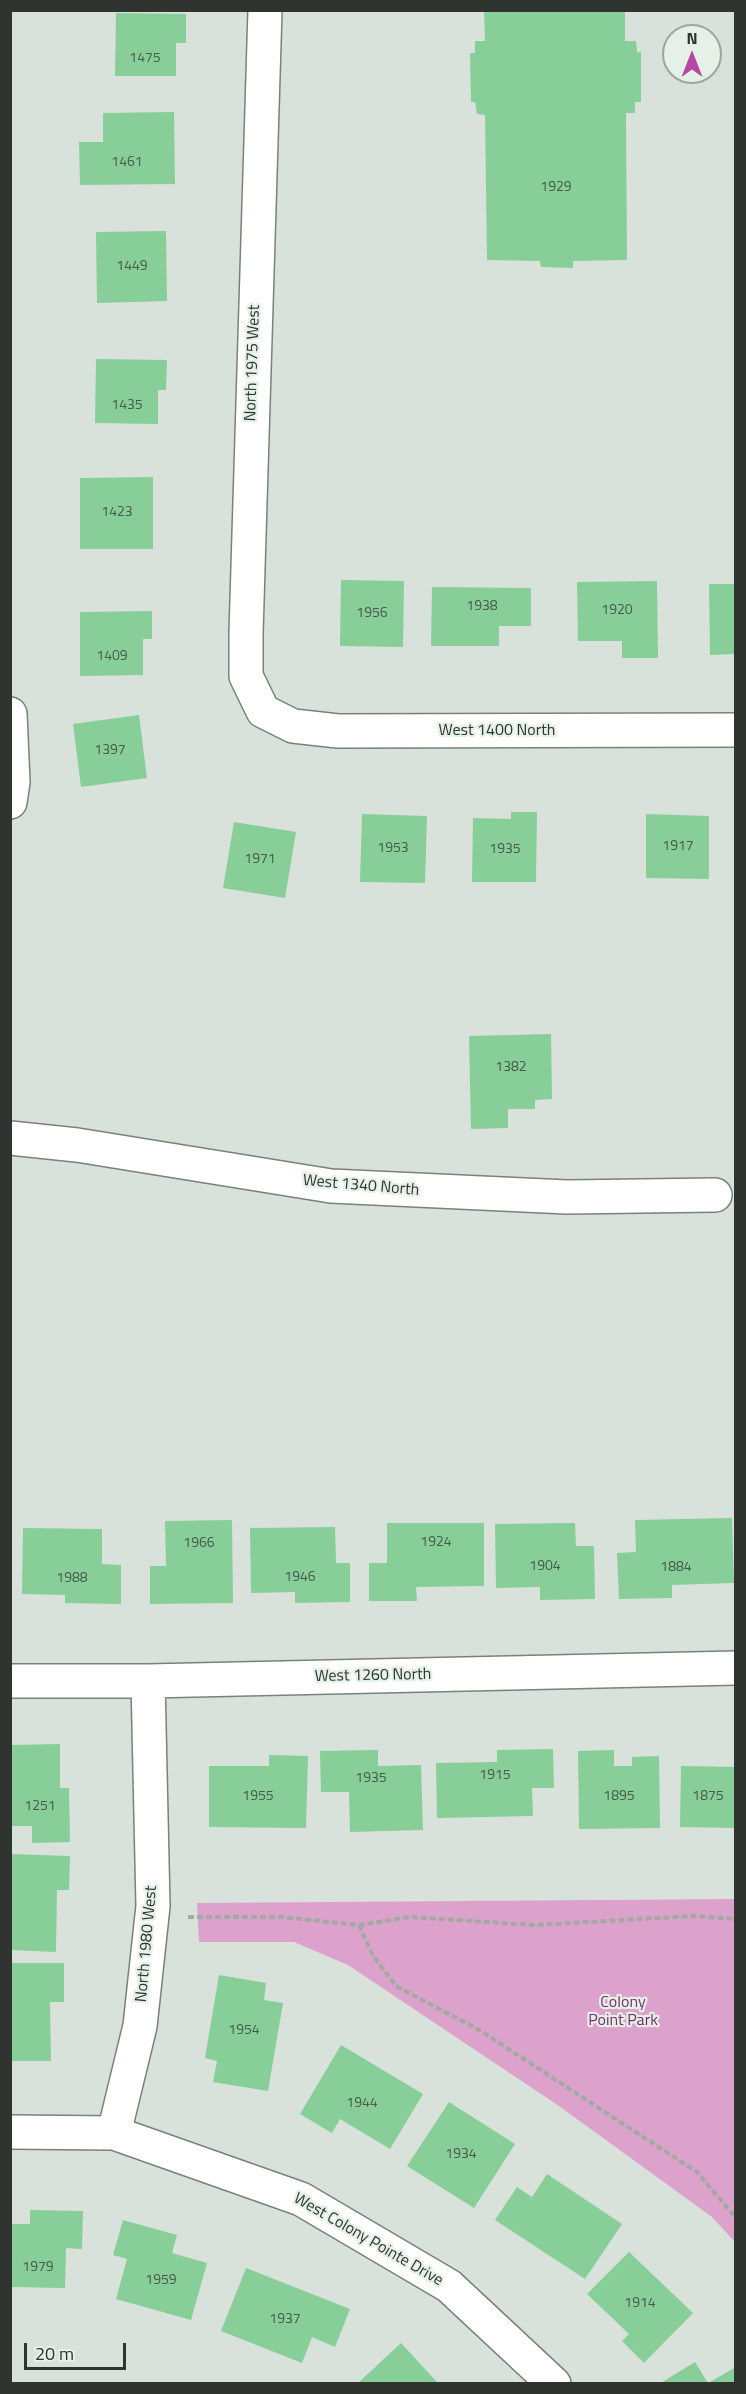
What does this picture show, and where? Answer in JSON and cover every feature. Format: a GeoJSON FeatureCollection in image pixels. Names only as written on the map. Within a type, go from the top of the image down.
{"type":"FeatureCollection","features":[{"type":"Feature","properties":{"kind":"street","name":"North 1975 West"},"geometry":{"type":"LineString","coordinates":[[263,711],[246,676],[246,633],[265,10]]}},
{"type":"Feature","properties":{"kind":"street","name":"West 1400 North"},"geometry":{"type":"LineString","coordinates":[[263,711],[293,726],[338,731],[735,730]]}},
{"type":"Feature","properties":{"kind":"street"},"geometry":{"type":"LineString","coordinates":[[10,714],[13,782],[10,802]]}},
{"type":"Feature","properties":{"kind":"street","name":"West 1340 North"},"geometry":{"type":"LineString","coordinates":[[10,1138],[77,1145],[331,1186],[567,1197],[715,1195]]}},
{"type":"Feature","properties":{"kind":"street","name":"West 1260 North"},"geometry":{"type":"LineString","coordinates":[[10,1681],[148,1681],[735,1668]]}},
{"type":"Feature","properties":{"kind":"street","name":"North 1980 West"},"geometry":{"type":"LineString","coordinates":[[114,2133],[140,2026],[153,1906],[148,1681]]}},
{"type":"Feature","properties":{"kind":"street","name":"West Colony Pointe Drive"},"geometry":{"type":"LineString","coordinates":[[10,2132],[114,2133],[301,2199],[449,2286],[554,2384]]}},
{"type":"Feature","properties":{"kind":"path"},"geometry":{"type":"LineString","coordinates":[[188,1917],[281,1917],[359,1925],[410,1917],[534,1925],[693,1916],[735,1919]]}},
{"type":"Feature","properties":{"kind":"path"},"geometry":{"type":"LineString","coordinates":[[359,1925],[372,1954],[396,1986],[481,2031],[697,2172],[735,2218]]}},
{"type":"Feature","properties":{"kind":"green space","name":"Colony Point Park"},"geometry":{"type":"Polygon","coordinates":[[[735,1899],[735,2242],[712,2217],[559,2106],[348,1965],[294,1942],[199,1942],[197,1903],[735,1899]]]}},
{"type":"Feature","properties":{"kind":"building"},"geometry":{"type":"Polygon","coordinates":[[[484,10],[625,10],[625,41],[636,41],[637,52],[641,52],[641,102],[635,102],[635,113],[626,113],[627,260],[573,261],[573,268],[541,267],[540,261],[487,260],[485,115],[477,114],[475,102],[471,102],[470,53],[475,53],[475,41],[485,41],[484,10]]]}},
{"type":"Feature","properties":{"kind":"building"},"geometry":{"type":"Polygon","coordinates":[[[116,13],[186,14],[186,43],[176,43],[176,76],[115,76],[116,13]]]}},
{"type":"Feature","properties":{"kind":"building"},"geometry":{"type":"Polygon","coordinates":[[[174,112],[175,184],[80,185],[79,142],[103,142],[103,113],[174,112]]]}},
{"type":"Feature","properties":{"kind":"building"},"geometry":{"type":"Polygon","coordinates":[[[166,231],[167,301],[97,303],[96,232],[166,231]]]}},
{"type":"Feature","properties":{"kind":"building"},"geometry":{"type":"Polygon","coordinates":[[[96,359],[167,360],[166,390],[158,390],[158,424],[95,423],[96,359]]]}},
{"type":"Feature","properties":{"kind":"building"},"geometry":{"type":"Polygon","coordinates":[[[153,477],[153,549],[80,549],[80,478],[153,477]]]}},
{"type":"Feature","properties":{"kind":"building"},"geometry":{"type":"Polygon","coordinates":[[[341,580],[404,581],[403,647],[340,646],[341,580]]]}},
{"type":"Feature","properties":{"kind":"building"},"geometry":{"type":"Polygon","coordinates":[[[657,581],[658,658],[622,658],[622,641],[578,641],[577,582],[657,581]]]}},
{"type":"Feature","properties":{"kind":"building"},"geometry":{"type":"Polygon","coordinates":[[[709,584],[736,584],[736,654],[710,655],[709,584]]]}},
{"type":"Feature","properties":{"kind":"building"},"geometry":{"type":"Polygon","coordinates":[[[432,587],[531,588],[531,626],[499,626],[499,646],[431,646],[432,587]]]}},
{"type":"Feature","properties":{"kind":"building"},"geometry":{"type":"Polygon","coordinates":[[[152,611],[152,639],[143,639],[143,675],[80,676],[80,612],[152,611]]]}},
{"type":"Feature","properties":{"kind":"building"},"geometry":{"type":"Polygon","coordinates":[[[139,715],[147,778],[81,787],[73,724],[139,715]]]}},
{"type":"Feature","properties":{"kind":"building"},"geometry":{"type":"Polygon","coordinates":[[[511,812],[537,812],[536,882],[472,882],[473,818],[511,819],[511,812]]]}},
{"type":"Feature","properties":{"kind":"building"},"geometry":{"type":"Polygon","coordinates":[[[362,814],[427,816],[425,883],[360,882],[362,814]]]}},
{"type":"Feature","properties":{"kind":"building"},"geometry":{"type":"Polygon","coordinates":[[[646,814],[709,816],[709,879],[646,878],[646,814]]]}},
{"type":"Feature","properties":{"kind":"building"},"geometry":{"type":"Polygon","coordinates":[[[234,822],[296,832],[285,898],[223,888],[234,822]]]}},
{"type":"Feature","properties":{"kind":"building"},"geometry":{"type":"Polygon","coordinates":[[[551,1034],[552,1099],[535,1100],[535,1109],[508,1109],[508,1128],[471,1129],[469,1036],[551,1034]]]}},
{"type":"Feature","properties":{"kind":"building"},"geometry":{"type":"Polygon","coordinates":[[[732,1518],[734,1583],[672,1585],[672,1598],[619,1599],[617,1553],[636,1552],[635,1520],[732,1518]]]}},
{"type":"Feature","properties":{"kind":"building"},"geometry":{"type":"Polygon","coordinates":[[[232,1520],[233,1603],[150,1604],[150,1566],[166,1566],[165,1521],[232,1520]]]}},
{"type":"Feature","properties":{"kind":"building"},"geometry":{"type":"Polygon","coordinates":[[[387,1523],[484,1523],[484,1586],[416,1587],[417,1601],[369,1601],[369,1563],[387,1563],[387,1523]]]}},
{"type":"Feature","properties":{"kind":"building"},"geometry":{"type":"Polygon","coordinates":[[[575,1523],[576,1546],[594,1546],[595,1599],[540,1600],[540,1587],[496,1588],[495,1524],[575,1523]]]}},
{"type":"Feature","properties":{"kind":"building"},"geometry":{"type":"Polygon","coordinates":[[[335,1527],[336,1563],[350,1563],[350,1602],[295,1603],[295,1592],[251,1593],[250,1528],[335,1527]]]}},
{"type":"Feature","properties":{"kind":"building"},"geometry":{"type":"Polygon","coordinates":[[[23,1528],[102,1529],[102,1564],[121,1565],[121,1604],[65,1603],[65,1595],[22,1594],[23,1528]]]}},
{"type":"Feature","properties":{"kind":"building"},"geometry":{"type":"Polygon","coordinates":[[[60,1744],[60,1788],[69,1788],[70,1842],[32,1843],[32,1826],[10,1826],[10,1745],[60,1744]]]}},
{"type":"Feature","properties":{"kind":"building"},"geometry":{"type":"Polygon","coordinates":[[[553,1749],[554,1788],[532,1788],[533,1816],[437,1818],[436,1763],[497,1762],[497,1750],[553,1749]]]}},
{"type":"Feature","properties":{"kind":"building"},"geometry":{"type":"Polygon","coordinates":[[[378,1750],[378,1766],[421,1765],[423,1830],[350,1832],[349,1792],[321,1792],[320,1751],[378,1750]]]}},
{"type":"Feature","properties":{"kind":"building"},"geometry":{"type":"Polygon","coordinates":[[[614,1750],[614,1766],[632,1766],[632,1757],[659,1756],[660,1828],[579,1829],[578,1751],[614,1750]]]}},
{"type":"Feature","properties":{"kind":"building"},"geometry":{"type":"Polygon","coordinates":[[[269,1755],[308,1756],[306,1828],[209,1827],[209,1766],[269,1766],[269,1755]]]}},
{"type":"Feature","properties":{"kind":"building"},"geometry":{"type":"Polygon","coordinates":[[[681,1766],[736,1767],[736,1828],[680,1827],[681,1766]]]}},
{"type":"Feature","properties":{"kind":"building"},"geometry":{"type":"Polygon","coordinates":[[[10,1854],[70,1856],[69,1890],[57,1890],[56,1952],[10,1950],[10,1854]]]}},
{"type":"Feature","properties":{"kind":"building"},"geometry":{"type":"Polygon","coordinates":[[[10,1963],[64,1963],[64,2002],[50,2002],[51,2061],[10,2061],[10,1963]]]}},
{"type":"Feature","properties":{"kind":"building"},"geometry":{"type":"Polygon","coordinates":[[[219,1975],[266,1983],[264,2000],[283,2003],[268,2091],[213,2082],[217,2061],[205,2058],[219,1975]]]}},
{"type":"Feature","properties":{"kind":"building"},"geometry":{"type":"Polygon","coordinates":[[[341,2045],[423,2094],[390,2149],[340,2119],[332,2133],[300,2114],[341,2045]]]}},
{"type":"Feature","properties":{"kind":"building"},"geometry":{"type":"Polygon","coordinates":[[[449,2102],[515,2144],[474,2208],[407,2166],[449,2102]]]}},
{"type":"Feature","properties":{"kind":"building"},"geometry":{"type":"Polygon","coordinates":[[[547,2174],[622,2224],[585,2279],[495,2220],[517,2187],[532,2197],[547,2174]]]}},
{"type":"Feature","properties":{"kind":"building"},"geometry":{"type":"Polygon","coordinates":[[[30,2210],[83,2211],[82,2249],[66,2248],[65,2288],[10,2287],[10,2224],[30,2224],[30,2210]]]}},
{"type":"Feature","properties":{"kind":"building"},"geometry":{"type":"Polygon","coordinates":[[[123,2220],[177,2235],[172,2253],[207,2263],[191,2320],[116,2299],[127,2259],[113,2255],[123,2220]]]}},
{"type":"Feature","properties":{"kind":"building"},"geometry":{"type":"Polygon","coordinates":[[[629,2252],[693,2313],[644,2363],[622,2341],[629,2334],[587,2294],[629,2252]]]}},
{"type":"Feature","properties":{"kind":"building"},"geometry":{"type":"Polygon","coordinates":[[[246,2268],[350,2309],[335,2347],[312,2337],[302,2363],[221,2331],[246,2268]]]}},
{"type":"Feature","properties":{"kind":"building"},"geometry":{"type":"Polygon","coordinates":[[[401,2343],[437,2382],[357,2384],[401,2343]]]}},
{"type":"Feature","properties":{"kind":"building"},"geometry":{"type":"Polygon","coordinates":[[[695,2362],[708,2383],[736,2367],[736,2384],[659,2384],[695,2362]]]}}]}
